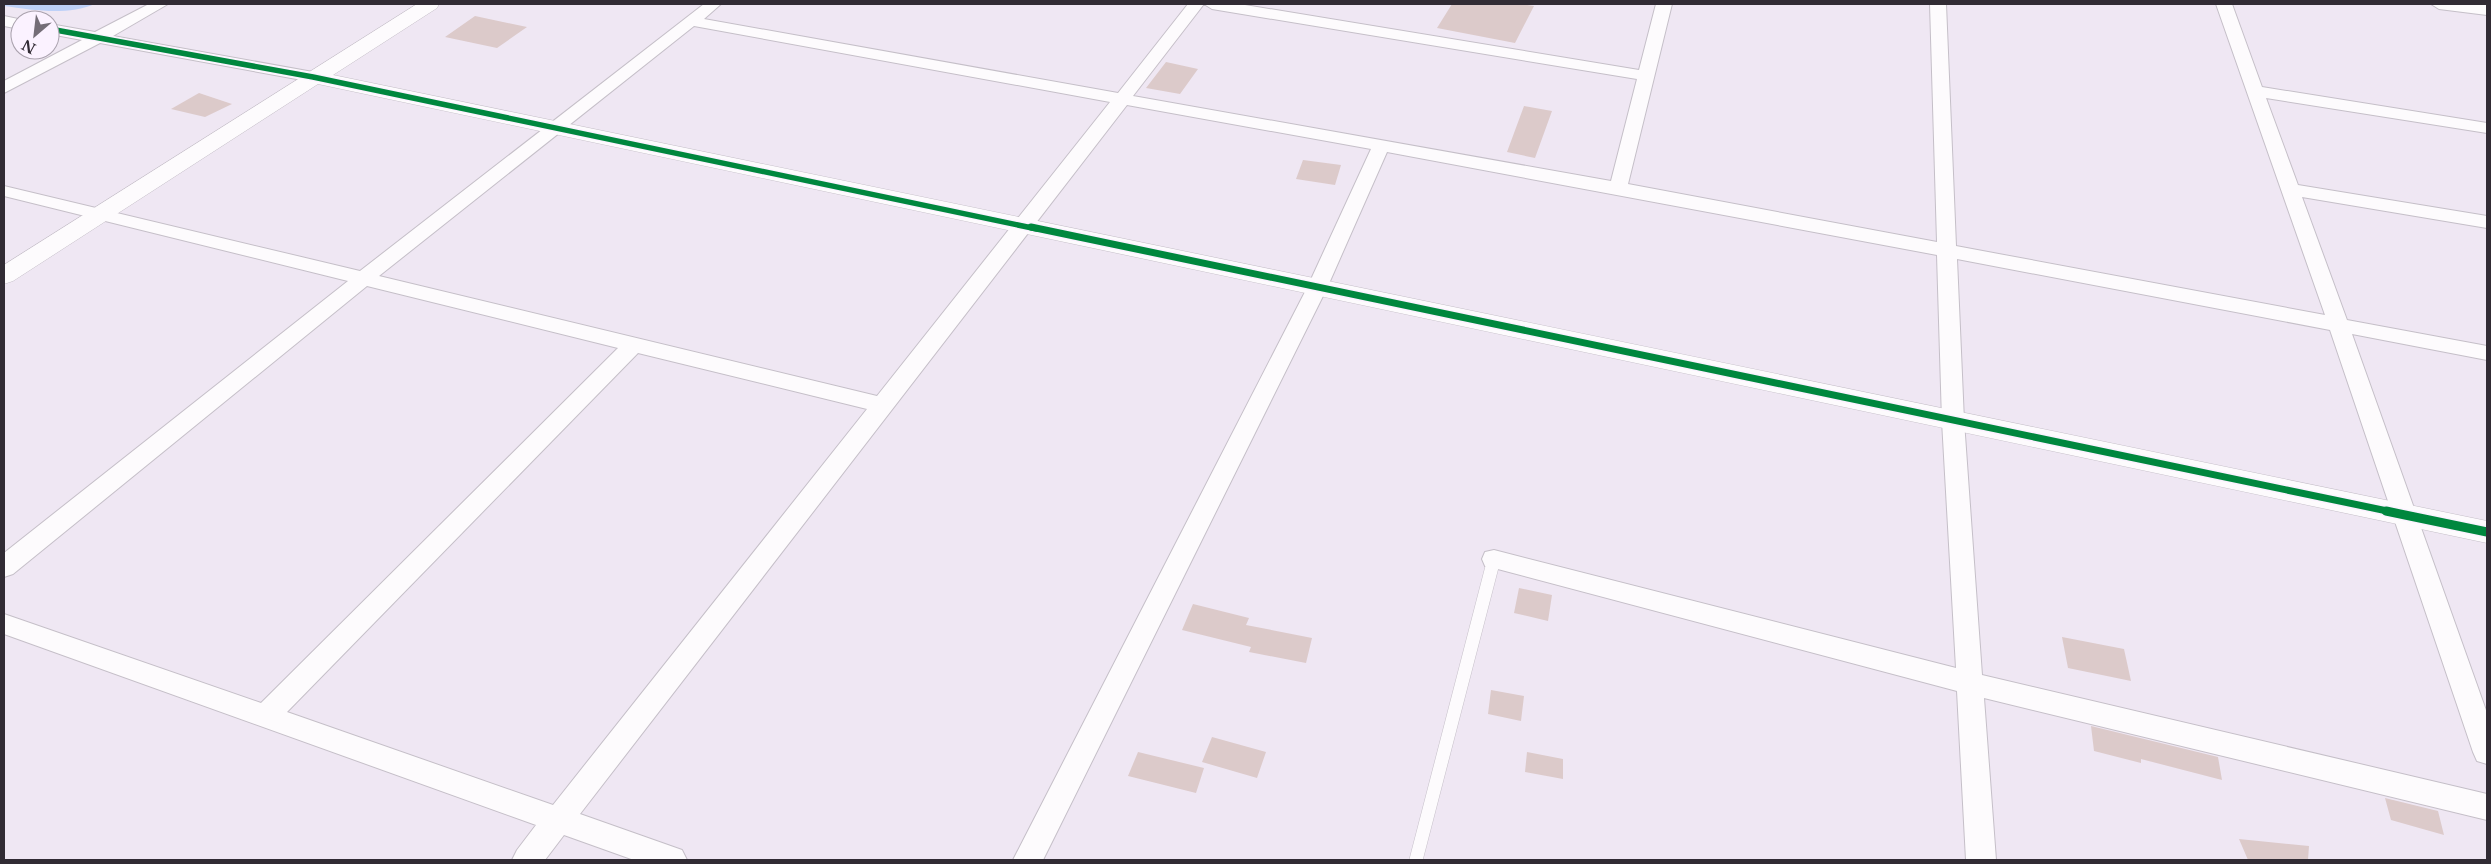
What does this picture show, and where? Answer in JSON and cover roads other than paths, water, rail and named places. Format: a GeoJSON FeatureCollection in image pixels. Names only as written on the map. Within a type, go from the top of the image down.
{"type":"FeatureCollection","features":[{"type":"Feature","properties":{"kind":"street"},"geometry":{"type":"LineString","coordinates":[[4,88],[160,4]]}},
{"type":"Feature","properties":{"kind":"street"},"geometry":{"type":"LineString","coordinates":[[4,276],[430,4]]}},
{"type":"Feature","properties":{"kind":"street"},"geometry":{"type":"LineString","coordinates":[[4,567],[363,279],[713,4]]}},
{"type":"Feature","properties":{"kind":"street"},"geometry":{"type":"LineString","coordinates":[[527,860],[1196,4]]}},
{"type":"Feature","properties":{"kind":"street"},"geometry":{"type":"LineString","coordinates":[[1212,4],[1646,76]]}},
{"type":"Feature","properties":{"kind":"street"},"geometry":{"type":"LineString","coordinates":[[1618,188],[1664,4]]}},
{"type":"Feature","properties":{"kind":"street"},"geometry":{"type":"LineString","coordinates":[[1938,4],[1953,422],[1982,860]]}},
{"type":"Feature","properties":{"kind":"street"},"geometry":{"type":"LineString","coordinates":[[2224,4],[2406,514],[2487,752]]}},
{"type":"Feature","properties":{"kind":"street"},"geometry":{"type":"LineString","coordinates":[[2439,4],[2487,10]]}},
{"type":"Feature","properties":{"kind":"street"},"geometry":{"type":"LineString","coordinates":[[691,21],[1618,188],[2487,353]]}},
{"type":"Feature","properties":{"kind":"street"},"geometry":{"type":"LineString","coordinates":[[60,31],[313,77],[1953,422],[2487,532]]}},
{"type":"Feature","properties":{"kind":"street"},"geometry":{"type":"LineString","coordinates":[[2255,91],[2487,128]]}},
{"type":"Feature","properties":{"kind":"street"},"geometry":{"type":"LineString","coordinates":[[1028,860],[1317,288],[1381,146]]}},
{"type":"Feature","properties":{"kind":"street"},"geometry":{"type":"LineString","coordinates":[[2290,189],[2487,222]]}},
{"type":"Feature","properties":{"kind":"street"},"geometry":{"type":"LineString","coordinates":[[4,191],[881,406]]}},
{"type":"Feature","properties":{"kind":"street"},"geometry":{"type":"LineString","coordinates":[[266,716],[633,345]]}},
{"type":"Feature","properties":{"kind":"street"},"geometry":{"type":"LineString","coordinates":[[1494,559],[1970,683],[2487,807]]}},
{"type":"Feature","properties":{"kind":"street"},"geometry":{"type":"LineString","coordinates":[[4,624],[672,860]]}},
{"type":"Feature","properties":{"kind":"lane"},"geometry":{"type":"LineString","coordinates":[[1416,860],[1494,559]]}},
{"type":"Feature","properties":{"kind":"water"},"geometry":{"type":"Polygon","coordinates":[[[4,4],[95,4],[84,8],[62,11],[4,6],[4,4]]]}}]}
